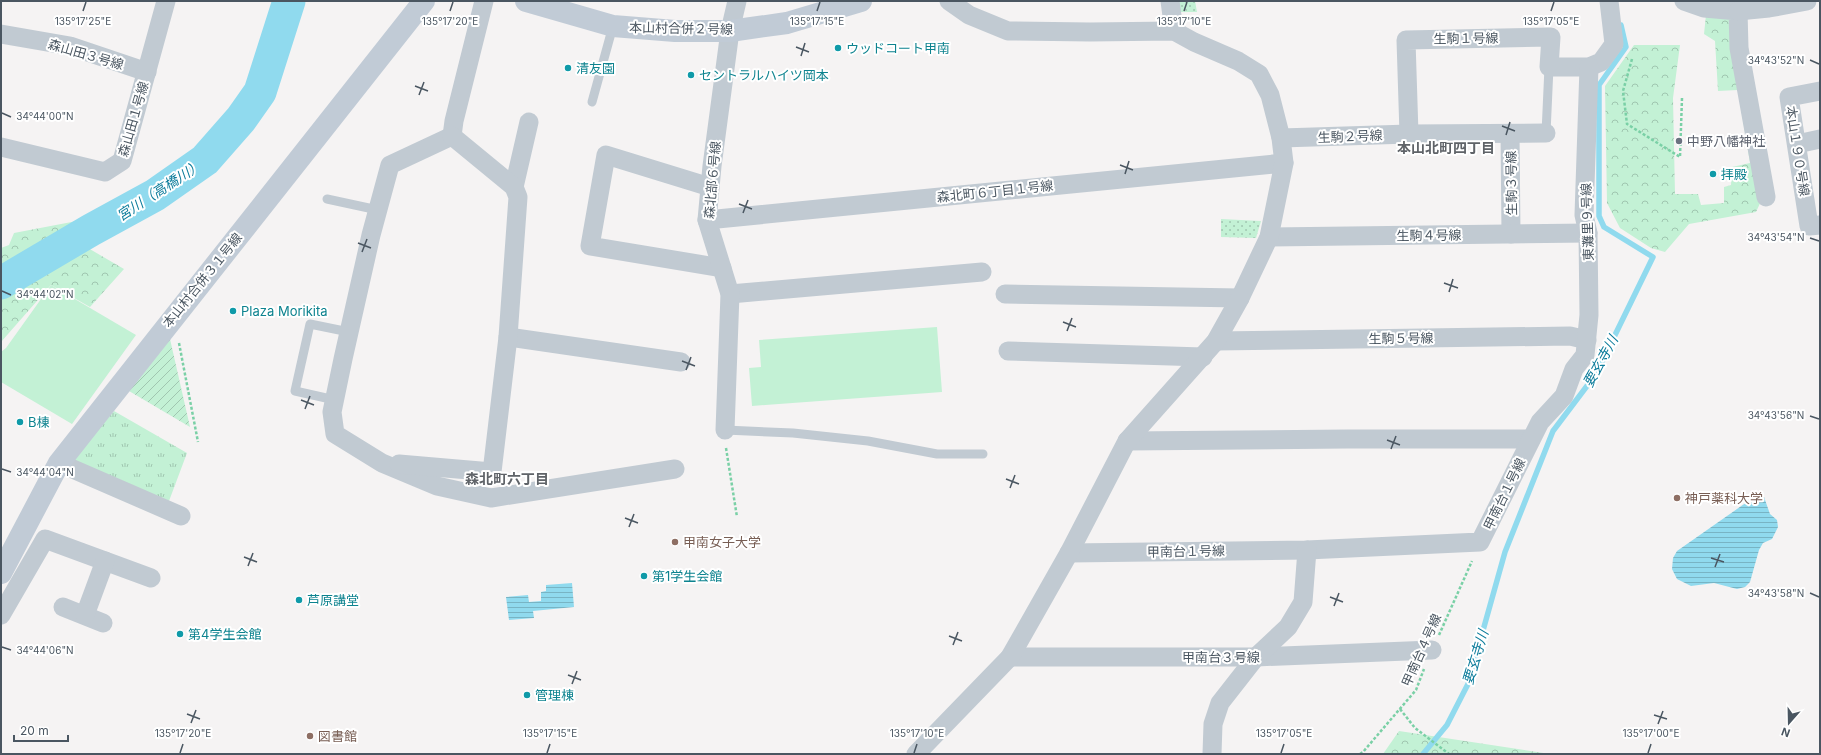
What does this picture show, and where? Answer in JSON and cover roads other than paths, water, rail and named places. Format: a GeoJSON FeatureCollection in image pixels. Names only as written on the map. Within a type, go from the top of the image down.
{"type":"FeatureCollection","features":[{"type":"Feature","properties":{"kind":"street","name":"森山田１号線"},"geometry":{"type":"LineString","coordinates":[[1,147],[105,172],[122,161],[166,1]]}},
{"type":"Feature","properties":{"kind":"street","name":"本山村合併３１号線"},"geometry":{"type":"LineString","coordinates":[[1,572],[59,463],[174,315],[424,1]]}},
{"type":"Feature","properties":{"kind":"street"},"geometry":{"type":"LineString","coordinates":[[452,136],[454,121],[484,1]]}},
{"type":"Feature","properties":{"kind":"street","name":"本山村合併２号線"},"geometry":{"type":"LineString","coordinates":[[526,1],[613,26],[675,31],[730,31],[787,23],[861,1]]}},
{"type":"Feature","properties":{"kind":"street","name":"森北部６号線"},"geometry":{"type":"LineString","coordinates":[[725,430],[730,294],[707,220],[730,31],[738,1]]}},
{"type":"Feature","properties":{"kind":"street"},"geometry":{"type":"LineString","coordinates":[[916,754],[1010,656],[1069,553],[1127,441],[1203,357],[1216,340],[1240,298],[1269,237],[1284,163],[1281,138],[1270,95],[1259,74],[1238,61],[1194,42],[1174,31],[1008,31],[969,15],[949,1]]}},
{"type":"Feature","properties":{"kind":"street"},"geometry":{"type":"LineString","coordinates":[[1170,1],[1174,31]]}},
{"type":"Feature","properties":{"kind":"street"},"geometry":{"type":"LineString","coordinates":[[1549,67],[1589,67],[1601,62],[1614,44],[1609,1]]}},
{"type":"Feature","properties":{"kind":"street"},"geometry":{"type":"LineString","coordinates":[[1684,1],[1704,8],[1738,11],[1769,8],[1807,1]]}},
{"type":"Feature","properties":{"kind":"street"},"geometry":{"type":"LineString","coordinates":[[1738,11],[1739,48],[1766,197]]}},
{"type":"Feature","properties":{"kind":"street","name":"森山田３号線"},"geometry":{"type":"LineString","coordinates":[[1,34],[70,46],[147,72]]}},
{"type":"Feature","properties":{"kind":"street","name":"生駒１号線"},"geometry":{"type":"LineString","coordinates":[[1409,134],[1406,40],[1551,37],[1549,67]]}},
{"type":"Feature","properties":{"kind":"street","name":"東灘里９号線"},"geometry":{"type":"LineString","coordinates":[[1531,439],[1540,422],[1564,396],[1574,369],[1585,355],[1589,315],[1588,233],[1584,215],[1589,67]]}},
{"type":"Feature","properties":{"kind":"street","name":"本山１９０号線"},"geometry":{"type":"LineString","coordinates":[[1820,90],[1789,97],[1809,226],[1820,225]]}},
{"type":"Feature","properties":{"kind":"street"},"geometry":{"type":"LineString","coordinates":[[514,187],[529,122]]}},
{"type":"Feature","properties":{"kind":"street","name":"生駒３号線"},"geometry":{"type":"LineString","coordinates":[[1510,133],[1511,234]]}},
{"type":"Feature","properties":{"kind":"street","name":"生駒２号線"},"geometry":{"type":"LineString","coordinates":[[1281,138],[1409,134],[1546,133]]}},
{"type":"Feature","properties":{"kind":"street"},"geometry":{"type":"LineString","coordinates":[[382,463],[492,472],[508,337],[518,197],[514,187],[452,136]]}},
{"type":"Feature","properties":{"kind":"street"},"geometry":{"type":"LineString","coordinates":[[452,136],[390,165],[349,332],[332,412],[335,434],[382,463],[437,486],[492,498],[675,469]]}},
{"type":"Feature","properties":{"kind":"street"},"geometry":{"type":"LineString","coordinates":[[1797,144],[1820,139]]}},
{"type":"Feature","properties":{"kind":"street"},"geometry":{"type":"LineString","coordinates":[[710,187],[606,155],[590,246],[722,268]]}},
{"type":"Feature","properties":{"kind":"street","name":"森北町６丁目１号線"},"geometry":{"type":"LineString","coordinates":[[707,220],[1284,163]]}},
{"type":"Feature","properties":{"kind":"street","name":"生駒４号線"},"geometry":{"type":"LineString","coordinates":[[1269,237],[1588,233]]}},
{"type":"Feature","properties":{"kind":"street"},"geometry":{"type":"LineString","coordinates":[[730,294],[982,272]]}},
{"type":"Feature","properties":{"kind":"street"},"geometry":{"type":"LineString","coordinates":[[1005,294],[1240,298]]}},
{"type":"Feature","properties":{"kind":"street","name":"生駒５号線"},"geometry":{"type":"LineString","coordinates":[[1216,340],[1570,336],[1587,340]]}},
{"type":"Feature","properties":{"kind":"street"},"geometry":{"type":"LineString","coordinates":[[508,337],[680,362]]}},
{"type":"Feature","properties":{"kind":"street"},"geometry":{"type":"LineString","coordinates":[[1008,351],[1203,357]]}},
{"type":"Feature","properties":{"kind":"street","name":"甲南台１号線"},"geometry":{"type":"LineString","coordinates":[[1069,553],[1307,550],[1480,542],[1531,439],[1127,441]]}},
{"type":"Feature","properties":{"kind":"street"},"geometry":{"type":"LineString","coordinates":[[59,463],[181,516]]}},
{"type":"Feature","properties":{"kind":"street"},"geometry":{"type":"LineString","coordinates":[[1,615],[45,539],[151,578]]}},
{"type":"Feature","properties":{"kind":"street"},"geometry":{"type":"LineString","coordinates":[[1212,754],[1213,724],[1220,703],[1256,657],[1288,627],[1303,602],[1307,550]]}},
{"type":"Feature","properties":{"kind":"street"},"geometry":{"type":"LineString","coordinates":[[86,615],[105,561]]}},
{"type":"Feature","properties":{"kind":"street"},"geometry":{"type":"LineString","coordinates":[[63,607],[103,622]]}},
{"type":"Feature","properties":{"kind":"street","name":"甲南台３号線"},"geometry":{"type":"LineString","coordinates":[[1010,656],[1256,657],[1432,650]]}},
{"type":"Feature","properties":{"kind":"lane"},"geometry":{"type":"LineString","coordinates":[[592,102],[613,26]]}},
{"type":"Feature","properties":{"kind":"lane","name":"生駒２号線"},"geometry":{"type":"LineString","coordinates":[[1546,133],[1549,67]]}},
{"type":"Feature","properties":{"kind":"lane"},"geometry":{"type":"LineString","coordinates":[[327,200],[378,210]]}},
{"type":"Feature","properties":{"kind":"lane"},"geometry":{"type":"LineString","coordinates":[[335,400],[294,391],[310,324],[349,332]]}},
{"type":"Feature","properties":{"kind":"lane"},"geometry":{"type":"LineString","coordinates":[[725,430],[793,433],[868,441],[937,454],[983,454]]}},
{"type":"Feature","properties":{"kind":"water"},"geometry":{"type":"Polygon","coordinates":[[[1757,495],[1764,497],[1770,514],[1777,520],[1778,527],[1772,539],[1763,543],[1759,550],[1750,582],[1745,587],[1737,589],[1714,583],[1691,586],[1677,579],[1672,569],[1673,558],[1677,551],[1757,495]]]}},
{"type":"Feature","properties":{"kind":"water"},"geometry":{"type":"Polygon","coordinates":[[[572,583],[574,607],[533,611],[534,618],[509,620],[506,597],[528,595],[529,602],[541,601],[541,592],[546,591],[546,585],[572,583]]]}},
{"type":"Feature","properties":{"kind":"waterway","name":"宮川（高橋川）"},"geometry":{"type":"LineString","coordinates":[[1,283],[91,230],[155,195],[205,160],[241,119],[260,92],[289,1]]}},
{"type":"Feature","properties":{"kind":"waterway","name":"要玄寺川"},"geometry":{"type":"LineString","coordinates":[[1423,754],[1447,725],[1468,684],[1505,552],[1553,431],[1596,374],[1653,257],[1604,227],[1599,216],[1599,85],[1626,47],[1621,25]]}},
{"type":"Feature","properties":{"kind":"place","name":"ウッドコート甲南"},"geometry":{"type":"Point","coordinates":[838,48]}},
{"type":"Feature","properties":{"kind":"place","name":"清友園"},"geometry":{"type":"Point","coordinates":[568,68]}},
{"type":"Feature","properties":{"kind":"place","name":"セントラルハイツ岡本"},"geometry":{"type":"Point","coordinates":[691,75]}},
{"type":"Feature","properties":{"kind":"place","name":"中野八幡神社"},"geometry":{"type":"Point","coordinates":[1679,141]}},
{"type":"Feature","properties":{"kind":"place","name":"拝殿"},"geometry":{"type":"Point","coordinates":[1713,174]}},
{"type":"Feature","properties":{"kind":"place","name":"Plaza Morikita"},"geometry":{"type":"Point","coordinates":[233,311]}},
{"type":"Feature","properties":{"kind":"place","name":"B棟"},"geometry":{"type":"Point","coordinates":[20,422]}},
{"type":"Feature","properties":{"kind":"place","name":"神戸薬科大学"},"geometry":{"type":"Point","coordinates":[1677,498]}},
{"type":"Feature","properties":{"kind":"place","name":"甲南女子大学"},"geometry":{"type":"Point","coordinates":[675,542]}},
{"type":"Feature","properties":{"kind":"place","name":"第1学生会館"},"geometry":{"type":"Point","coordinates":[644,576]}},
{"type":"Feature","properties":{"kind":"place","name":"芦原講堂"},"geometry":{"type":"Point","coordinates":[299,600]}},
{"type":"Feature","properties":{"kind":"place","name":"第4学生会館"},"geometry":{"type":"Point","coordinates":[180,634]}},
{"type":"Feature","properties":{"kind":"place","name":"管理棟"},"geometry":{"type":"Point","coordinates":[527,695]}},
{"type":"Feature","properties":{"kind":"place","name":"図書館"},"geometry":{"type":"Point","coordinates":[310,736]}},
{"type":"Feature","properties":{"kind":"district","name":"本山北町四丁目"},"geometry":{"type":"Point","coordinates":[1446,147]}},
{"type":"Feature","properties":{"kind":"district","name":"森北町六丁目"},"geometry":{"type":"Point","coordinates":[507,478]}}]}
